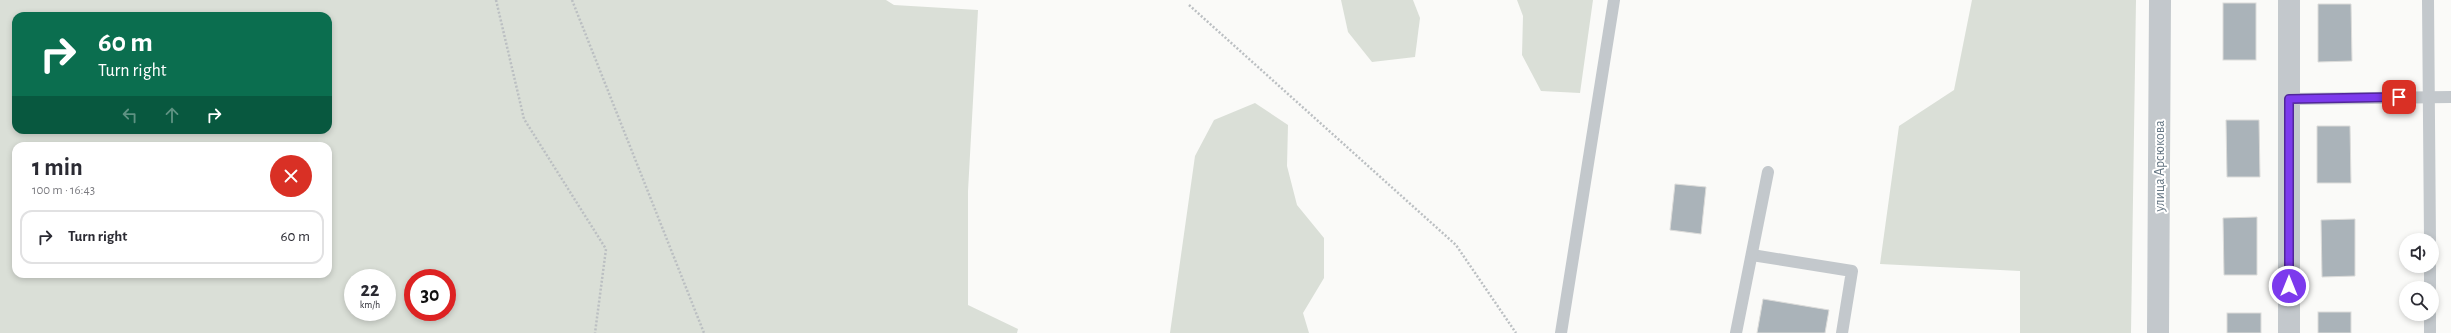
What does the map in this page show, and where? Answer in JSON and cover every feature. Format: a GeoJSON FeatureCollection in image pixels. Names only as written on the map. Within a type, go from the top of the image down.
{"type":"FeatureCollection","features":[{"type":"Feature","properties":{"kind":"street","name":"улица Арсюкова"},"geometry":{"type":"LineString","coordinates":[[2158,333],[2160,0]]}},
{"type":"Feature","properties":{"kind":"street"},"geometry":{"type":"LineString","coordinates":[[2289,0],[2289,333]]}},
{"type":"Feature","properties":{"kind":"lane"},"geometry":{"type":"LineString","coordinates":[[1561,333],[1614,0]]}},
{"type":"Feature","properties":{"kind":"lane"},"geometry":{"type":"LineString","coordinates":[[2428,0],[2430,233]]}},
{"type":"Feature","properties":{"kind":"lane"},"geometry":{"type":"LineString","coordinates":[[2289,99],[2451,97]]}},
{"type":"Feature","properties":{"kind":"lane"},"geometry":{"type":"LineString","coordinates":[[1736,333],[1768,172]]}},
{"type":"Feature","properties":{"kind":"lane"},"geometry":{"type":"LineString","coordinates":[[1752,255],[1852,271],[1842,333]]}},
{"type":"Feature","properties":{"kind":"lane"},"geometry":{"type":"LineString","coordinates":[[2430,321],[2430,333]]}},
{"type":"Feature","properties":{"kind":"path"},"geometry":{"type":"LineString","coordinates":[[496,0],[524,119],[606,250],[595,333]]}},
{"type":"Feature","properties":{"kind":"path"},"geometry":{"type":"LineString","coordinates":[[572,0],[704,333]]}},
{"type":"Feature","properties":{"kind":"path"},"geometry":{"type":"LineString","coordinates":[[1189,5],[1456,245],[1516,333]]}},
{"type":"Feature","properties":{"kind":"shaded area"},"geometry":{"type":"Polygon","coordinates":[[[0,0],[886,0],[894,5],[978,10],[968,191],[968,305],[1018,329],[1017,333],[0,333],[0,0]]]}},
{"type":"Feature","properties":{"kind":"shaded area"},"geometry":{"type":"Polygon","coordinates":[[[1341,0],[1413,0],[1420,18],[1415,57],[1372,62],[1348,32],[1341,0]]]}},
{"type":"Feature","properties":{"kind":"shaded area"},"geometry":{"type":"Polygon","coordinates":[[[1517,0],[1593,0],[1580,93],[1541,91],[1522,55],[1523,16],[1517,0]]]}},
{"type":"Feature","properties":{"kind":"shaded area"},"geometry":{"type":"Polygon","coordinates":[[[1972,0],[2136,0],[2131,333],[2020,333],[2020,271],[1880,264],[1899,126],[1954,90],[1972,0]]]}},
{"type":"Feature","properties":{"kind":"shaded area"},"geometry":{"type":"Polygon","coordinates":[[[1255,103],[1288,125],[1287,166],[1297,205],[1324,238],[1324,278],[1303,313],[1309,333],[1170,333],[1195,156],[1214,120],[1255,103]]]}},
{"type":"Feature","properties":{"kind":"building"},"geometry":{"type":"Polygon","coordinates":[[[2223,3],[2256,3],[2256,60],[2223,60],[2223,3]]]}},
{"type":"Feature","properties":{"kind":"building"},"geometry":{"type":"Polygon","coordinates":[[[2318,4],[2351,4],[2352,61],[2318,62],[2318,4]]]}},
{"type":"Feature","properties":{"kind":"building"},"geometry":{"type":"Polygon","coordinates":[[[2226,120],[2259,120],[2260,177],[2227,177],[2226,120]]]}},
{"type":"Feature","properties":{"kind":"building"},"geometry":{"type":"Polygon","coordinates":[[[2317,126],[2350,126],[2351,183],[2317,183],[2317,126]]]}},
{"type":"Feature","properties":{"kind":"building"},"geometry":{"type":"Polygon","coordinates":[[[1675,184],[1706,187],[1701,234],[1670,230],[1675,184]]]}},
{"type":"Feature","properties":{"kind":"building"},"geometry":{"type":"Polygon","coordinates":[[[2257,217],[2257,275],[2224,275],[2223,218],[2257,217]]]}},
{"type":"Feature","properties":{"kind":"building"},"geometry":{"type":"Polygon","coordinates":[[[2355,219],[2355,276],[2322,277],[2321,220],[2355,219]]]}},
{"type":"Feature","properties":{"kind":"building"},"geometry":{"type":"Polygon","coordinates":[[[1763,299],[1829,310],[1825,333],[1757,333],[1763,299]]]}},
{"type":"Feature","properties":{"kind":"building"},"geometry":{"type":"Polygon","coordinates":[[[2318,312],[2351,312],[2351,333],[2318,333],[2318,312]]]}},
{"type":"Feature","properties":{"kind":"building"},"geometry":{"type":"Polygon","coordinates":[[[2227,313],[2261,313],[2261,333],[2227,333],[2227,313]]]}},
{"type":"Feature","properties":{"kind":"route"},"geometry":{"type":"LineString","coordinates":[[2289,286],[2289,99],[2399,97]]}}]}
